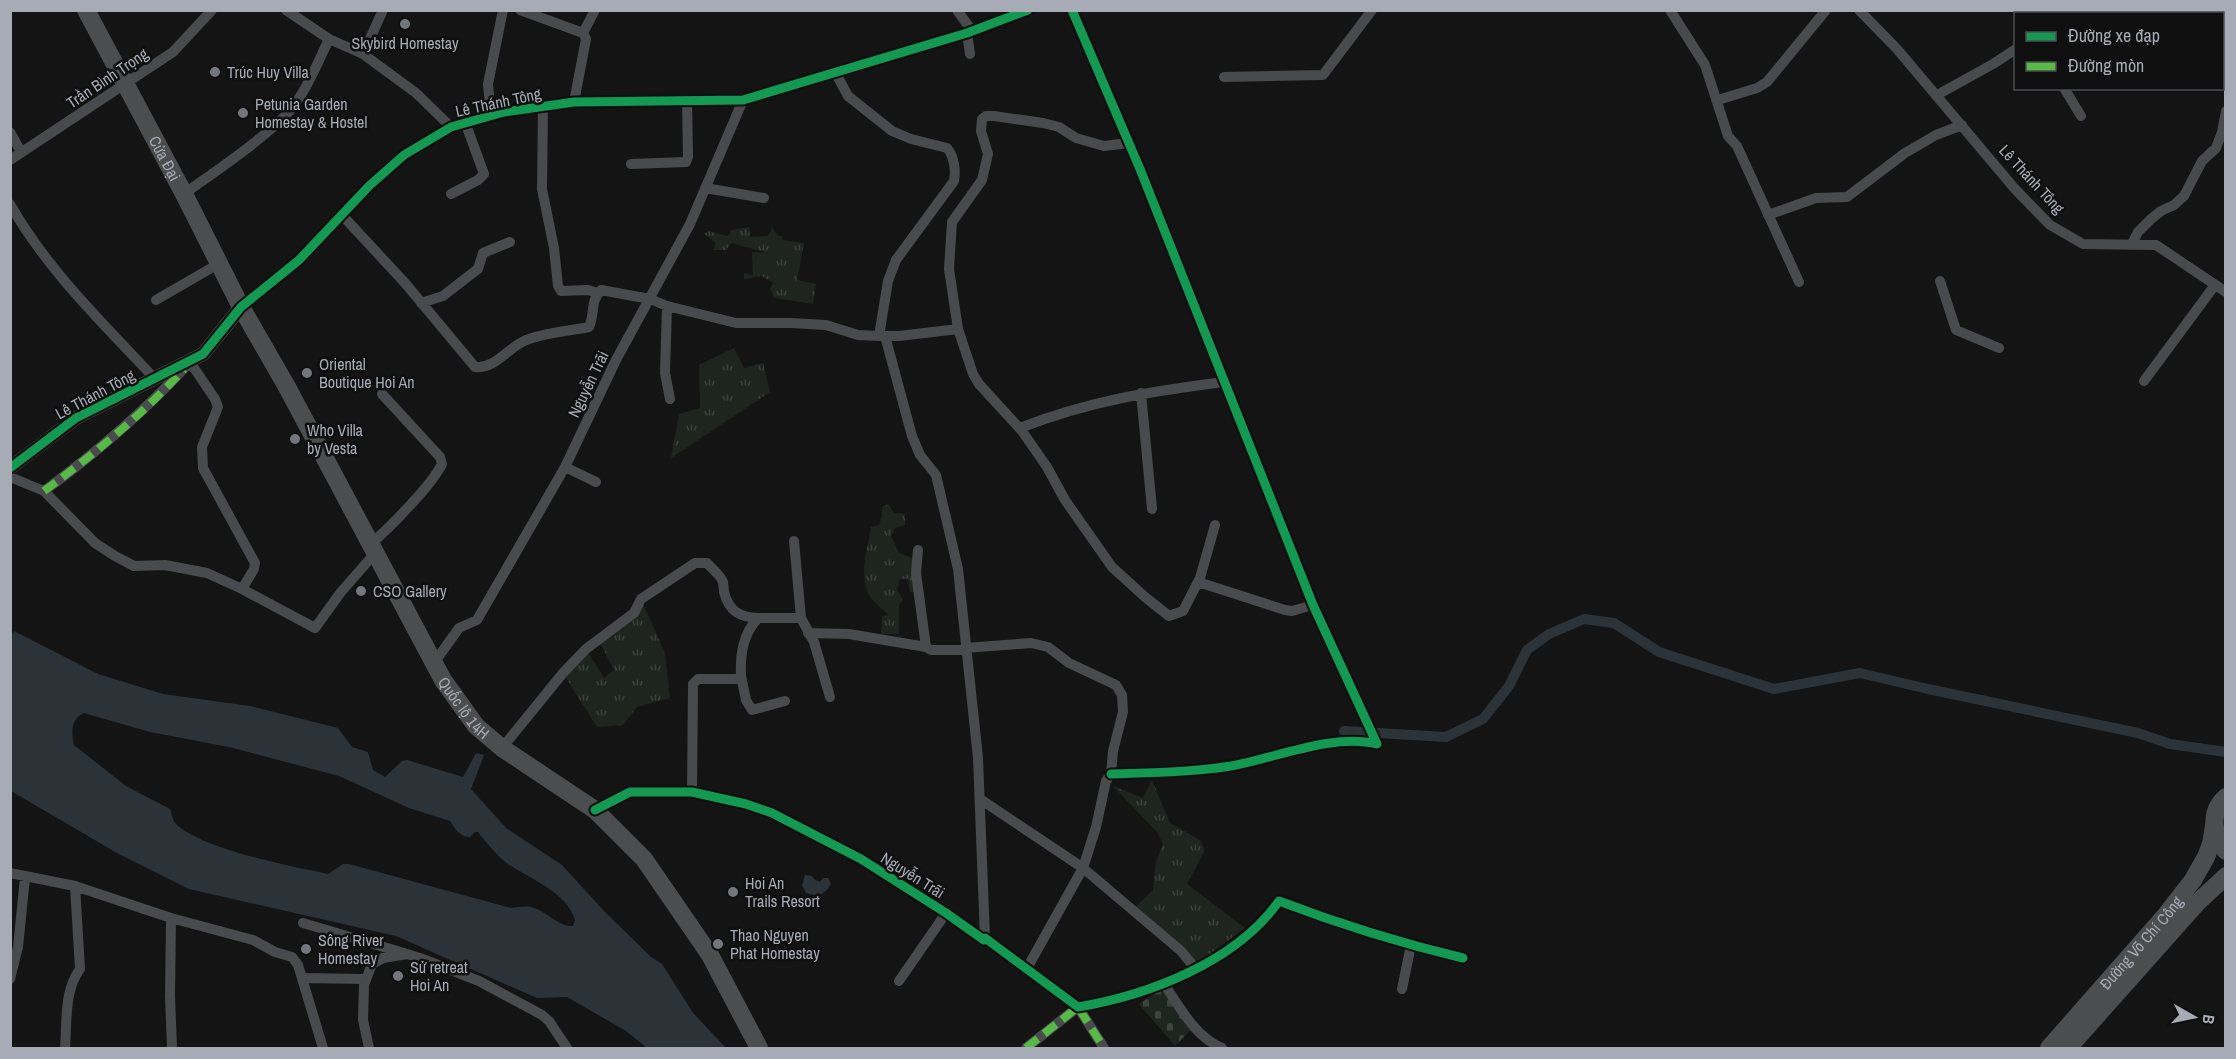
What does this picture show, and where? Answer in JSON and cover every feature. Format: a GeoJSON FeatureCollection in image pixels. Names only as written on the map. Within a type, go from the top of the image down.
{"type":"FeatureCollection","features":[{"type":"Feature","properties":{"kind":"main road","name":"Cửa Đại"},"geometry":{"type":"LineString","coordinates":[[86,10],[242,307]]}},
{"type":"Feature","properties":{"kind":"main road","name":"Quốc lộ 14H"},"geometry":{"type":"LineString","coordinates":[[242,307],[443,680],[476,726],[502,748],[595,810],[644,859],[710,955],[759,1048]]}},
{"type":"Feature","properties":{"kind":"main road","name":"Đường Võ Chí Công"},"geometry":{"type":"LineString","coordinates":[[2049,1048],[2165,916],[2193,880],[2211,844],[2215,813],[2226,797]]}},
{"type":"Feature","properties":{"kind":"main road"},"geometry":{"type":"LineString","coordinates":[[2214,826],[2217,839],[2226,851]]}},
{"type":"Feature","properties":{"kind":"main road","name":"Đường Võ Chí Công"},"geometry":{"type":"LineString","coordinates":[[2068,1048],[2197,903],[2226,876]]}},
{"type":"Feature","properties":{"kind":"street","name":"Trần Bình Trọng"},"geometry":{"type":"LineString","coordinates":[[10,160],[172,52],[212,10]]}},
{"type":"Feature","properties":{"kind":"street"},"geometry":{"type":"LineString","coordinates":[[286,10],[329,39],[363,54],[416,93],[451,127]]}},
{"type":"Feature","properties":{"kind":"street"},"geometry":{"type":"LineString","coordinates":[[363,54],[383,10]]}},
{"type":"Feature","properties":{"kind":"street"},"geometry":{"type":"LineString","coordinates":[[491,116],[488,84],[503,10]]}},
{"type":"Feature","properties":{"kind":"street"},"geometry":{"type":"LineString","coordinates":[[520,10],[583,33],[586,39],[574,102]]}},
{"type":"Feature","properties":{"kind":"street"},"geometry":{"type":"LineString","coordinates":[[583,33],[595,10]]}},
{"type":"Feature","properties":{"kind":"street"},"geometry":{"type":"LineString","coordinates":[[957,10],[969,32],[970,54]]}},
{"type":"Feature","properties":{"kind":"street","name":"Lê Thánh Tông"},"geometry":{"type":"LineString","coordinates":[[10,468],[76,418],[203,354],[242,307],[298,260],[369,186],[404,155],[451,127],[491,116],[574,102],[743,100],[969,32],[1028,10]]}},
{"type":"Feature","properties":{"kind":"street"},"geometry":{"type":"LineString","coordinates":[[1072,10],[1128,143],[1313,605],[1377,744],[1341,742],[1233,766],[1183,772],[1111,774]]}},
{"type":"Feature","properties":{"kind":"street"},"geometry":{"type":"LineString","coordinates":[[1224,77],[1323,75],[1372,10]]}},
{"type":"Feature","properties":{"kind":"street"},"geometry":{"type":"LineString","coordinates":[[1670,10],[1706,65],[1728,136],[1737,147],[1799,282]]}},
{"type":"Feature","properties":{"kind":"street"},"geometry":{"type":"LineString","coordinates":[[1718,100],[1757,88],[1767,82],[1826,10]]}},
{"type":"Feature","properties":{"kind":"street","name":"Lê Thánh Tông"},"geometry":{"type":"LineString","coordinates":[[1859,10],[1897,49],[2015,189],[2050,225],[2083,244],[2156,245],[2226,292]]}},
{"type":"Feature","properties":{"kind":"street"},"geometry":{"type":"LineString","coordinates":[[184,194],[287,114],[300,96],[329,39]]}},
{"type":"Feature","properties":{"kind":"street"},"geometry":{"type":"LineString","coordinates":[[1937,95],[2014,50]]}},
{"type":"Feature","properties":{"kind":"street"},"geometry":{"type":"LineString","coordinates":[[836,72],[848,96],[891,131],[911,140],[947,148],[955,167],[954,181],[896,260],[888,281],[882,336],[912,436],[920,455],[936,475],[958,569],[978,758],[985,938]]}},
{"type":"Feature","properties":{"kind":"street"},"geometry":{"type":"LineString","coordinates":[[2065,90],[2081,116]]}},
{"type":"Feature","properties":{"kind":"street"},"geometry":{"type":"LineString","coordinates":[[631,164],[686,162],[688,158],[687,99]]}},
{"type":"Feature","properties":{"kind":"street","name":"Nguyễn Trãi"},"geometry":{"type":"LineString","coordinates":[[434,663],[459,628],[477,620],[565,467],[616,360],[690,224],[743,100]]}},
{"type":"Feature","properties":{"kind":"street"},"geometry":{"type":"LineString","coordinates":[[543,106],[542,189],[554,248],[558,286],[561,291],[588,290],[598,293]]}},
{"type":"Feature","properties":{"kind":"street"},"geometry":{"type":"LineString","coordinates":[[2132,244],[2138,232],[2151,219],[2184,196],[2202,161],[2216,148],[2226,111]]}},
{"type":"Feature","properties":{"kind":"street"},"geometry":{"type":"LineString","coordinates":[[1128,143],[1104,146],[1076,138],[1059,127],[1043,123],[994,116],[986,116],[982,119],[981,131],[988,154],[981,180],[952,222],[949,269],[958,329],[973,374],[979,384],[1020,428],[1089,536],[1112,567],[1169,615],[1183,611],[1187,604],[1198,582],[1215,525]]}},
{"type":"Feature","properties":{"kind":"street"},"geometry":{"type":"LineString","coordinates":[[451,194],[478,180],[484,174],[465,122]]}},
{"type":"Feature","properties":{"kind":"street"},"geometry":{"type":"LineString","coordinates":[[1768,215],[1816,198],[1846,197],[1905,153],[1936,135],[1962,125]]}},
{"type":"Feature","properties":{"kind":"street"},"geometry":{"type":"LineString","coordinates":[[10,132],[21,152]]}},
{"type":"Feature","properties":{"kind":"street"},"geometry":{"type":"LineString","coordinates":[[705,188],[764,198]]}},
{"type":"Feature","properties":{"kind":"street"},"geometry":{"type":"LineString","coordinates":[[10,204],[48,261],[155,379]]}},
{"type":"Feature","properties":{"kind":"street"},"geometry":{"type":"LineString","coordinates":[[342,215],[405,283],[475,367],[484,368],[527,339],[589,327],[592,321],[595,296],[601,290],[650,299],[667,306],[736,323],[826,325],[858,335],[882,336],[958,329]]}},
{"type":"Feature","properties":{"kind":"street"},"geometry":{"type":"LineString","coordinates":[[421,303],[443,296],[478,268],[483,253],[510,242]]}},
{"type":"Feature","properties":{"kind":"street"},"geometry":{"type":"LineString","coordinates":[[156,300],[220,263]]}},
{"type":"Feature","properties":{"kind":"street"},"geometry":{"type":"LineString","coordinates":[[1940,281],[1956,330],[1999,348]]}},
{"type":"Feature","properties":{"kind":"street"},"geometry":{"type":"LineString","coordinates":[[2144,381],[2215,285]]}},
{"type":"Feature","properties":{"kind":"street"},"geometry":{"type":"LineString","coordinates":[[667,306],[665,373],[670,399]]}},
{"type":"Feature","properties":{"kind":"street"},"geometry":{"type":"LineString","coordinates":[[44,491],[87,458],[168,386],[190,362],[218,407],[202,447],[203,468],[255,563],[242,589]]}},
{"type":"Feature","properties":{"kind":"street"},"geometry":{"type":"LineString","coordinates":[[1020,428],[1058,413],[1141,393],[1224,382]]}},
{"type":"Feature","properties":{"kind":"street"},"geometry":{"type":"LineString","coordinates":[[1141,393],[1152,509]]}},
{"type":"Feature","properties":{"kind":"street"},"geometry":{"type":"LineString","coordinates":[[10,477],[44,491],[95,543],[134,566],[165,565],[207,573],[315,628],[373,548],[442,464],[440,457],[382,394]]}},
{"type":"Feature","properties":{"kind":"street"},"geometry":{"type":"LineString","coordinates":[[565,467],[596,482]]}},
{"type":"Feature","properties":{"kind":"street"},"geometry":{"type":"LineString","coordinates":[[794,541],[801,618],[814,642],[830,697]]}},
{"type":"Feature","properties":{"kind":"street"},"geometry":{"type":"LineString","coordinates":[[918,550],[916,573],[926,647]]}},
{"type":"Feature","properties":{"kind":"street"},"geometry":{"type":"LineString","coordinates":[[502,748],[563,673],[586,649],[634,613],[641,599],[695,563],[707,563],[718,574],[723,582],[728,603],[734,612],[742,617],[801,618]]}},
{"type":"Feature","properties":{"kind":"street"},"geometry":{"type":"LineString","coordinates":[[1198,582],[1284,610],[1292,611],[1313,605]]}},
{"type":"Feature","properties":{"kind":"street"},"geometry":{"type":"LineString","coordinates":[[758,618],[749,628],[744,640],[741,676],[746,700],[752,710],[784,701]]}},
{"type":"Feature","properties":{"kind":"street"},"geometry":{"type":"LineString","coordinates":[[808,633],[849,634],[926,647],[931,650],[1040,644],[1048,646],[1069,663],[1116,685],[1122,695],[1123,712],[1113,751],[1111,774],[1106,781],[1096,827],[1083,868],[1026,970]]}},
{"type":"Feature","properties":{"kind":"street"},"geometry":{"type":"LineString","coordinates":[[692,792],[693,684],[698,679],[727,680],[741,676]]}},
{"type":"Feature","properties":{"kind":"street","name":"Nguyễn Trãi"},"geometry":{"type":"LineString","coordinates":[[595,810],[630,792],[692,792],[746,804],[772,813],[861,859],[984,940],[985,938],[1078,1007]]}},
{"type":"Feature","properties":{"kind":"street"},"geometry":{"type":"LineString","coordinates":[[980,799],[1083,868],[1181,951],[1195,968]]}},
{"type":"Feature","properties":{"kind":"street"},"geometry":{"type":"LineString","coordinates":[[10,873],[25,878],[75,886],[171,918],[253,939],[275,952],[292,957],[298,964],[322,1048]]}},
{"type":"Feature","properties":{"kind":"street"},"geometry":{"type":"LineString","coordinates":[[10,979],[18,947],[25,878]]}},
{"type":"Feature","properties":{"kind":"street"},"geometry":{"type":"LineString","coordinates":[[65,1048],[68,1001],[75,975],[80,969],[75,886]]}},
{"type":"Feature","properties":{"kind":"street"},"geometry":{"type":"LineString","coordinates":[[1026,1048],[1078,1007],[1098,1004],[1164,984],[1225,952],[1248,935],[1279,901],[1344,926],[1463,958]]}},
{"type":"Feature","properties":{"kind":"street"},"geometry":{"type":"LineString","coordinates":[[899,981],[946,913]]}},
{"type":"Feature","properties":{"kind":"street"},"geometry":{"type":"LineString","coordinates":[[171,918],[172,1048]]}},
{"type":"Feature","properties":{"kind":"street"},"geometry":{"type":"LineString","coordinates":[[303,923],[407,954],[478,981],[542,1015],[549,1021],[567,1048]]}},
{"type":"Feature","properties":{"kind":"street"},"geometry":{"type":"LineString","coordinates":[[1402,989],[1411,945]]}},
{"type":"Feature","properties":{"kind":"street"},"geometry":{"type":"LineString","coordinates":[[369,1048],[363,1020],[365,979],[372,964],[382,958],[407,954]]}},
{"type":"Feature","properties":{"kind":"street"},"geometry":{"type":"LineString","coordinates":[[302,978],[365,979]]}},
{"type":"Feature","properties":{"kind":"street"},"geometry":{"type":"LineString","coordinates":[[1164,984],[1199,1033],[1214,1045],[1222,1048]]}},
{"type":"Feature","properties":{"kind":"street"},"geometry":{"type":"LineString","coordinates":[[1078,1007],[1104,1048]]}},
{"type":"Feature","properties":{"kind":"green space"},"geometry":{"type":"Polygon","coordinates":[[[749,227],[750,237],[768,236],[772,228],[778,236],[782,236],[782,240],[804,243],[797,280],[816,284],[813,304],[774,298],[770,288],[774,283],[761,276],[744,279],[744,273],[753,275],[752,252],[769,253],[731,243],[726,250],[714,250],[715,242],[704,234],[708,231],[728,236],[732,230],[749,227]]]}},
{"type":"Feature","properties":{"kind":"green space"},"geometry":{"type":"Polygon","coordinates":[[[734,348],[744,368],[763,363],[770,392],[671,458],[679,414],[700,408],[699,365],[734,348]]]}},
{"type":"Feature","properties":{"kind":"green space"},"geometry":{"type":"Polygon","coordinates":[[[888,504],[894,513],[905,514],[905,525],[895,528],[891,536],[899,553],[915,559],[919,592],[910,592],[908,579],[900,579],[897,590],[903,600],[899,605],[899,634],[881,634],[882,616],[888,615],[871,598],[864,573],[871,527],[879,525],[882,507],[888,504]]]}},
{"type":"Feature","properties":{"kind":"green space"},"geometry":{"type":"Polygon","coordinates":[[[641,599],[665,653],[670,698],[637,707],[623,725],[597,727],[563,673],[586,649],[604,678],[614,670],[598,639],[641,599]]]}},
{"type":"Feature","properties":{"kind":"green space"},"geometry":{"type":"Polygon","coordinates":[[[1152,780],[1170,823],[1200,840],[1205,850],[1187,884],[1245,928],[1195,965],[1131,911],[1153,890],[1156,862],[1163,844],[1157,832],[1113,786],[1143,798],[1152,780]]]}},
{"type":"Feature","properties":{"kind":"green space"},"geometry":{"type":"Polygon","coordinates":[[[1162,988],[1193,1028],[1175,1046],[1139,1004],[1162,988]]]}},
{"type":"Feature","properties":{"kind":"shaded area"},"geometry":{"type":"Polygon","coordinates":[[[14,631],[98,674],[163,694],[250,706],[338,728],[352,747],[368,752],[373,770],[385,777],[402,761],[407,760],[463,777],[476,753],[484,755],[471,789],[506,828],[562,865],[604,911],[651,957],[662,964],[693,1013],[726,1048],[647,1048],[626,1031],[567,997],[537,998],[396,936],[189,889],[117,853],[11,791],[10,637],[14,631]],[[84,713],[74,722],[72,736],[74,745],[126,786],[170,809],[178,826],[209,843],[249,856],[328,874],[343,864],[349,864],[511,908],[531,907],[558,922],[573,926],[575,920],[571,910],[556,894],[504,860],[478,832],[470,837],[463,836],[450,821],[409,808],[339,776],[229,747],[150,732],[84,713]]]}},
{"type":"Feature","properties":{"kind":"shaded area"},"geometry":{"type":"Polygon","coordinates":[[[805,875],[812,876],[820,882],[823,878],[828,878],[831,884],[826,891],[820,894],[806,893],[802,885],[805,875]]]}},
{"type":"Feature","properties":{"kind":"waterway"},"geometry":{"type":"LineString","coordinates":[[1344,731],[1446,737],[1483,719],[1509,686],[1527,650],[1549,634],[1584,619],[1614,623],[1659,652],[1774,689],[1860,673],[2138,733],[2170,744],[2226,752]]}},
{"type":"Feature","properties":{"kind":"marked path"},"geometry":{"type":"LineString","coordinates":[[44,491],[117,433],[184,369]]}},
{"type":"Feature","properties":{"kind":"marked path"},"geometry":{"type":"LineString","coordinates":[[1026,1048],[1078,1007],[1104,1048]]}},
{"type":"Feature","properties":{"kind":"cycle path"},"geometry":{"type":"LineString","coordinates":[[10,468],[76,418],[203,354],[241,307],[299,260],[369,186],[404,155],[451,127],[504,112],[574,102],[743,100],[967,33],[1028,10]]}},
{"type":"Feature","properties":{"kind":"cycle path"},"geometry":{"type":"LineString","coordinates":[[1072,10],[1140,169],[1313,605],[1377,744],[1360,741],[1323,744],[1231,766],[1186,771],[1111,774]]}},
{"type":"Feature","properties":{"kind":"cycle path"},"geometry":{"type":"LineString","coordinates":[[595,810],[630,792],[692,792],[746,804],[772,813],[861,859],[984,940],[985,938],[1078,1007],[1133,994],[1189,972],[1239,942],[1261,923],[1279,901],[1324,918],[1463,958]]}},
{"type":"Feature","properties":{"kind":"place","name":"Skybird Homestay"},"geometry":{"type":"Point","coordinates":[405,24]}},
{"type":"Feature","properties":{"kind":"place","name":"Trúc Huy Villa"},"geometry":{"type":"Point","coordinates":[215,72]}},
{"type":"Feature","properties":{"kind":"place","name":"Petunia Garden Homestay & Hostel"},"geometry":{"type":"Point","coordinates":[243,113]}},
{"type":"Feature","properties":{"kind":"place","name":"Oriental Boutique Hoi An"},"geometry":{"type":"Point","coordinates":[307,373]}},
{"type":"Feature","properties":{"kind":"place","name":"Who Villa by Vesta"},"geometry":{"type":"Point","coordinates":[295,439]}},
{"type":"Feature","properties":{"kind":"place","name":"CSO Gallery"},"geometry":{"type":"Point","coordinates":[361,591]}},
{"type":"Feature","properties":{"kind":"place","name":"Hoi An Trails Resort"},"geometry":{"type":"Point","coordinates":[733,892]}},
{"type":"Feature","properties":{"kind":"place","name":"Thao Nguyen Phat Homestay"},"geometry":{"type":"Point","coordinates":[718,944]}},
{"type":"Feature","properties":{"kind":"place","name":"Sông River Homestay"},"geometry":{"type":"Point","coordinates":[306,949]}},
{"type":"Feature","properties":{"kind":"place","name":"Sử retreat Hoi An"},"geometry":{"type":"Point","coordinates":[398,976]}}]}
